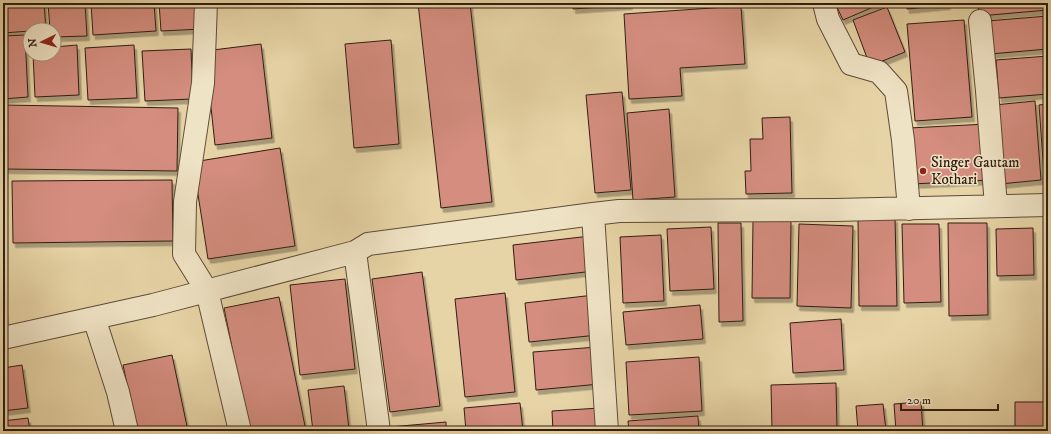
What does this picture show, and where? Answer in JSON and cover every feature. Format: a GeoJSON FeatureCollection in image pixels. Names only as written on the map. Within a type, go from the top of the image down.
{"type":"FeatureCollection","features":[{"type":"Feature","properties":{"kind":"street"},"geometry":{"type":"LineString","coordinates":[[206,3],[203,83],[185,202],[184,254],[206,291],[240,431]]}},
{"type":"Feature","properties":{"kind":"street"},"geometry":{"type":"LineString","coordinates":[[824,3],[828,19],[850,64],[879,72],[896,90],[903,140],[909,209]]}},
{"type":"Feature","properties":{"kind":"street"},"geometry":{"type":"LineString","coordinates":[[980,21],[996,206]]}},
{"type":"Feature","properties":{"kind":"street"},"geometry":{"type":"LineString","coordinates":[[3,338],[153,305],[356,252],[368,244],[593,214],[619,211],[909,209],[1048,205]]}},
{"type":"Feature","properties":{"kind":"street"},"geometry":{"type":"LineString","coordinates":[[593,214],[607,431]]}},
{"type":"Feature","properties":{"kind":"street"},"geometry":{"type":"LineString","coordinates":[[356,252],[379,431]]}},
{"type":"Feature","properties":{"kind":"street"},"geometry":{"type":"LineString","coordinates":[[94,318],[118,392],[127,431]]}},
{"type":"Feature","properties":{"kind":"building"},"geometry":{"type":"Polygon","coordinates":[[[3,3],[44,3],[45,22],[22,22],[22,32],[3,33],[3,3]]]}},
{"type":"Feature","properties":{"kind":"building"},"geometry":{"type":"Polygon","coordinates":[[[48,3],[85,3],[87,36],[62,37],[62,22],[49,22],[48,3]]]}},
{"type":"Feature","properties":{"kind":"building"},"geometry":{"type":"Polygon","coordinates":[[[91,3],[154,3],[156,31],[93,35],[91,3]]]}},
{"type":"Feature","properties":{"kind":"building"},"geometry":{"type":"Polygon","coordinates":[[[159,3],[201,3],[202,29],[161,31],[159,3]]]}},
{"type":"Feature","properties":{"kind":"building"},"geometry":{"type":"Polygon","coordinates":[[[418,3],[470,3],[492,202],[441,208],[418,3]]]}},
{"type":"Feature","properties":{"kind":"building"},"geometry":{"type":"Polygon","coordinates":[[[573,3],[630,3],[630,5],[573,9],[573,3]]]}},
{"type":"Feature","properties":{"kind":"building"},"geometry":{"type":"Polygon","coordinates":[[[835,3],[877,3],[878,5],[843,20],[835,3]]]}},
{"type":"Feature","properties":{"kind":"building"},"geometry":{"type":"Polygon","coordinates":[[[906,3],[948,3],[948,5],[907,9],[906,3]]]}},
{"type":"Feature","properties":{"kind":"building"},"geometry":{"type":"Polygon","coordinates":[[[978,3],[1048,3],[1048,10],[979,16],[978,3]]]}},
{"type":"Feature","properties":{"kind":"building"},"geometry":{"type":"Polygon","coordinates":[[[741,6],[745,64],[680,68],[682,96],[629,99],[624,14],[741,6]]]}},
{"type":"Feature","properties":{"kind":"building"},"geometry":{"type":"Polygon","coordinates":[[[887,7],[905,52],[870,66],[853,20],[887,7]]]}},
{"type":"Feature","properties":{"kind":"building"},"geometry":{"type":"Polygon","coordinates":[[[1048,16],[1048,49],[990,54],[987,21],[1048,16]]]}},
{"type":"Feature","properties":{"kind":"building"},"geometry":{"type":"Polygon","coordinates":[[[964,20],[972,117],[915,121],[907,24],[964,20]]]}},
{"type":"Feature","properties":{"kind":"building"},"geometry":{"type":"Polygon","coordinates":[[[22,35],[22,62],[26,62],[28,97],[3,99],[3,36],[22,35]]]}},
{"type":"Feature","properties":{"kind":"building"},"geometry":{"type":"Polygon","coordinates":[[[391,40],[399,144],[354,148],[345,44],[391,40]]]}},
{"type":"Feature","properties":{"kind":"building"},"geometry":{"type":"Polygon","coordinates":[[[261,44],[272,138],[215,145],[205,51],[261,44]]]}},
{"type":"Feature","properties":{"kind":"building"},"geometry":{"type":"Polygon","coordinates":[[[77,45],[79,95],[35,97],[33,62],[62,62],[62,46],[77,45]]]}},
{"type":"Feature","properties":{"kind":"building"},"geometry":{"type":"Polygon","coordinates":[[[134,45],[137,98],[88,100],[85,48],[134,45]]]}},
{"type":"Feature","properties":{"kind":"building"},"geometry":{"type":"Polygon","coordinates":[[[191,49],[193,99],[145,101],[142,51],[191,49]]]}},
{"type":"Feature","properties":{"kind":"building"},"geometry":{"type":"Polygon","coordinates":[[[1048,56],[1048,94],[999,98],[996,60],[1048,56]]]}},
{"type":"Feature","properties":{"kind":"building"},"geometry":{"type":"Polygon","coordinates":[[[622,92],[631,190],[595,193],[586,95],[622,92]]]}},
{"type":"Feature","properties":{"kind":"building"},"geometry":{"type":"Polygon","coordinates":[[[1035,101],[1041,180],[1000,184],[994,105],[1035,101]]]}},
{"type":"Feature","properties":{"kind":"building"},"geometry":{"type":"Polygon","coordinates":[[[1048,104],[1048,189],[1045,189],[1039,105],[1048,104]]]}},
{"type":"Feature","properties":{"kind":"building"},"geometry":{"type":"Polygon","coordinates":[[[3,105],[178,108],[177,171],[3,169],[3,105]]]}},
{"type":"Feature","properties":{"kind":"building"},"geometry":{"type":"Polygon","coordinates":[[[669,109],[675,197],[633,200],[627,113],[669,109]]]}},
{"type":"Feature","properties":{"kind":"building"},"geometry":{"type":"Polygon","coordinates":[[[790,117],[792,193],[746,194],[745,171],[751,171],[750,139],[763,139],[762,118],[790,117]]]}},
{"type":"Feature","properties":{"kind":"building"},"geometry":{"type":"Polygon","coordinates":[[[987,124],[991,180],[912,184],[909,128],[987,124]]]}},
{"type":"Feature","properties":{"kind":"building"},"geometry":{"type":"Polygon","coordinates":[[[280,148],[295,246],[208,259],[193,162],[280,148]]]}},
{"type":"Feature","properties":{"kind":"building"},"geometry":{"type":"Polygon","coordinates":[[[172,180],[173,241],[13,243],[12,181],[172,180]]]}},
{"type":"Feature","properties":{"kind":"building"},"geometry":{"type":"Polygon","coordinates":[[[895,218],[897,306],[859,306],[858,219],[895,218]]]}},
{"type":"Feature","properties":{"kind":"building"},"geometry":{"type":"Polygon","coordinates":[[[753,220],[791,221],[790,298],[752,298],[753,220]]]}},
{"type":"Feature","properties":{"kind":"building"},"geometry":{"type":"Polygon","coordinates":[[[718,223],[741,223],[743,321],[719,322],[718,223]]]}},
{"type":"Feature","properties":{"kind":"building"},"geometry":{"type":"Polygon","coordinates":[[[948,223],[987,223],[988,315],[949,316],[948,223]]]}},
{"type":"Feature","properties":{"kind":"building"},"geometry":{"type":"Polygon","coordinates":[[[799,224],[853,226],[851,308],[797,306],[799,224]]]}},
{"type":"Feature","properties":{"kind":"building"},"geometry":{"type":"Polygon","coordinates":[[[902,224],[939,224],[941,302],[904,303],[902,224]]]}},
{"type":"Feature","properties":{"kind":"building"},"geometry":{"type":"Polygon","coordinates":[[[711,227],[714,289],[670,291],[667,229],[711,227]]]}},
{"type":"Feature","properties":{"kind":"building"},"geometry":{"type":"Polygon","coordinates":[[[1033,228],[1034,275],[997,276],[996,229],[1033,228]]]}},
{"type":"Feature","properties":{"kind":"building"},"geometry":{"type":"Polygon","coordinates":[[[661,235],[664,301],[623,303],[620,237],[661,235]]]}},
{"type":"Feature","properties":{"kind":"building"},"geometry":{"type":"Polygon","coordinates":[[[590,236],[594,271],[516,280],[513,245],[590,236]]]}},
{"type":"Feature","properties":{"kind":"building"},"geometry":{"type":"Polygon","coordinates":[[[1046,236],[1048,236],[1048,280],[1046,236]]]}},
{"type":"Feature","properties":{"kind":"building"},"geometry":{"type":"Polygon","coordinates":[[[422,272],[440,406],[390,412],[372,279],[422,272]]]}},
{"type":"Feature","properties":{"kind":"building"},"geometry":{"type":"Polygon","coordinates":[[[345,279],[355,369],[300,375],[290,285],[345,279]]]}},
{"type":"Feature","properties":{"kind":"building"},"geometry":{"type":"Polygon","coordinates":[[[3,293],[6,323],[3,324],[3,293]]]}},
{"type":"Feature","properties":{"kind":"building"},"geometry":{"type":"Polygon","coordinates":[[[505,293],[515,392],[465,397],[455,299],[505,293]]]}},
{"type":"Feature","properties":{"kind":"building"},"geometry":{"type":"Polygon","coordinates":[[[594,295],[598,335],[529,342],[525,303],[594,295]]]}},
{"type":"Feature","properties":{"kind":"building"},"geometry":{"type":"Polygon","coordinates":[[[279,297],[306,431],[249,431],[224,308],[279,297]]]}},
{"type":"Feature","properties":{"kind":"building"},"geometry":{"type":"Polygon","coordinates":[[[700,305],[703,339],[626,345],[623,312],[700,305]]]}},
{"type":"Feature","properties":{"kind":"building"},"geometry":{"type":"Polygon","coordinates":[[[841,319],[844,370],[793,373],[790,323],[841,319]]]}},
{"type":"Feature","properties":{"kind":"building"},"geometry":{"type":"Polygon","coordinates":[[[597,347],[600,384],[536,390],[533,352],[597,347]]]}},
{"type":"Feature","properties":{"kind":"building"},"geometry":{"type":"Polygon","coordinates":[[[172,355],[188,431],[137,431],[123,365],[172,355]]]}},
{"type":"Feature","properties":{"kind":"building"},"geometry":{"type":"Polygon","coordinates":[[[699,357],[702,411],[629,415],[626,362],[699,357]]]}},
{"type":"Feature","properties":{"kind":"building"},"geometry":{"type":"Polygon","coordinates":[[[22,365],[28,408],[3,411],[3,368],[22,365]]]}},
{"type":"Feature","properties":{"kind":"building"},"geometry":{"type":"Polygon","coordinates":[[[836,383],[837,431],[772,431],[771,385],[836,383]]]}},
{"type":"Feature","properties":{"kind":"building"},"geometry":{"type":"Polygon","coordinates":[[[344,386],[349,429],[313,431],[308,390],[344,386]]]}},
{"type":"Feature","properties":{"kind":"building"},"geometry":{"type":"Polygon","coordinates":[[[921,402],[923,431],[896,431],[894,404],[921,402]]]}},
{"type":"Feature","properties":{"kind":"building"},"geometry":{"type":"Polygon","coordinates":[[[1015,402],[1048,402],[1048,431],[1015,431],[1015,402]]]}},
{"type":"Feature","properties":{"kind":"building"},"geometry":{"type":"Polygon","coordinates":[[[520,403],[523,431],[466,431],[464,408],[520,403]]]}},
{"type":"Feature","properties":{"kind":"building"},"geometry":{"type":"Polygon","coordinates":[[[883,404],[886,431],[858,431],[856,406],[883,404]]]}},
{"type":"Feature","properties":{"kind":"building"},"geometry":{"type":"Polygon","coordinates":[[[600,408],[601,431],[553,431],[552,411],[600,408]]]}},
{"type":"Feature","properties":{"kind":"building"},"geometry":{"type":"Polygon","coordinates":[[[698,416],[699,431],[629,431],[628,421],[698,416]]]}},
{"type":"Feature","properties":{"kind":"building"},"geometry":{"type":"Polygon","coordinates":[[[28,418],[30,431],[3,431],[3,421],[28,418]]]}},
{"type":"Feature","properties":{"kind":"building"},"geometry":{"type":"Polygon","coordinates":[[[446,422],[446,431],[391,431],[390,427],[446,422]]]}},
{"type":"Feature","properties":{"kind":"place","name":"Singer Gautam Kothari"},"geometry":{"type":"Point","coordinates":[923,171]}}]}
